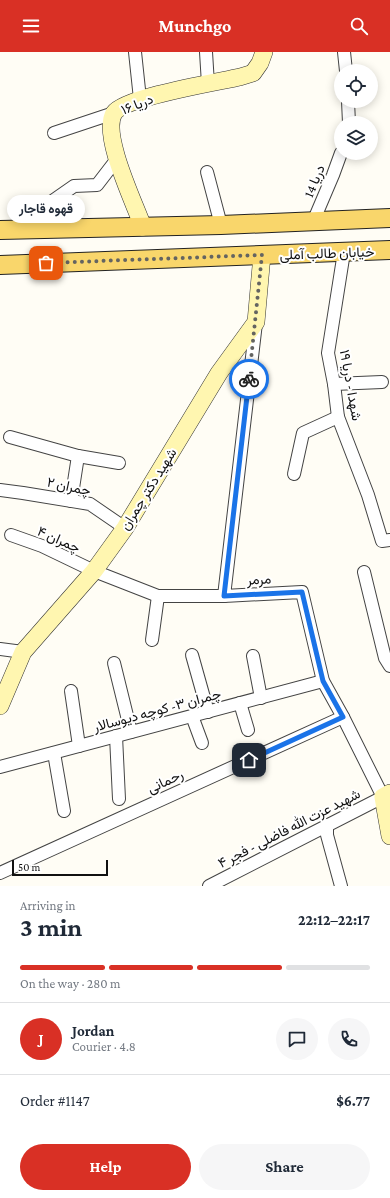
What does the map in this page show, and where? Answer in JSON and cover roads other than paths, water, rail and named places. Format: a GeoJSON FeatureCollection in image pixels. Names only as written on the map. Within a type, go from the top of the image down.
{"type":"FeatureCollection","features":[{"type":"Feature","properties":{"kind":"main road"},"geometry":{"type":"LineString","coordinates":[[1,229],[221,225],[390,218]]}},
{"type":"Feature","properties":{"kind":"main road","name":"خیابان طالب آملی"},"geometry":{"type":"LineString","coordinates":[[0,265],[390,250]]}},
{"type":"Feature","properties":{"kind":"street"},"geometry":{"type":"LineString","coordinates":[[134,52],[140,99]]}},
{"type":"Feature","properties":{"kind":"street"},"geometry":{"type":"LineString","coordinates":[[206,52],[208,84]]}},
{"type":"Feature","properties":{"kind":"street","name":"دریا ۱۶"},"geometry":{"type":"LineString","coordinates":[[144,227],[117,159],[111,127],[114,113],[140,99],[240,77],[253,72],[260,63],[264,52]]}},
{"type":"Feature","properties":{"kind":"street"},"geometry":{"type":"LineString","coordinates":[[344,52],[345,64]]}},
{"type":"Feature","properties":{"kind":"street"},"geometry":{"type":"LineString","coordinates":[[54,132],[114,113]]}},
{"type":"Feature","properties":{"kind":"street"},"geometry":{"type":"LineString","coordinates":[[41,209],[74,186],[97,185],[117,159]]}},
{"type":"Feature","properties":{"kind":"street","name":"دریا 14"},"geometry":{"type":"LineString","coordinates":[[313,222],[338,160]]}},
{"type":"Feature","properties":{"kind":"street"},"geometry":{"type":"LineString","coordinates":[[207,172],[221,225]]}},
{"type":"Feature","properties":{"kind":"street","name":"شهدا - دریا ۱۹"},"geometry":{"type":"LineString","coordinates":[[344,252],[328,353],[338,417],[386,541]]}},
{"type":"Feature","properties":{"kind":"street"},"geometry":{"type":"LineString","coordinates":[[256,322],[262,255]]}},
{"type":"Feature","properties":{"kind":"street","name":"شهید دکتر چمران"},"geometry":{"type":"LineString","coordinates":[[0,706],[22,652],[94,571],[125,528],[219,373],[256,322]]}},
{"type":"Feature","properties":{"kind":"street","name":"مرمر"},"geometry":{"type":"LineString","coordinates":[[256,322],[224,596],[302,592],[323,681],[386,795]]}},
{"type":"Feature","properties":{"kind":"street"},"geometry":{"type":"LineString","coordinates":[[334,384],[382,382]]}},
{"type":"Feature","properties":{"kind":"street"},"geometry":{"type":"LineString","coordinates":[[294,474],[303,433],[338,417]]}},
{"type":"Feature","properties":{"kind":"street"},"geometry":{"type":"LineString","coordinates":[[10,437],[78,456],[119,463]]}},
{"type":"Feature","properties":{"kind":"street"},"geometry":{"type":"LineString","coordinates":[[71,501],[78,456]]}},
{"type":"Feature","properties":{"kind":"street","name":"چمران ۲"},"geometry":{"type":"LineString","coordinates":[[0,490],[90,504],[125,528]]}},
{"type":"Feature","properties":{"kind":"street","name":"چمران ۴"},"geometry":{"type":"LineString","coordinates":[[11,535],[42,546],[94,571],[158,596]]}},
{"type":"Feature","properties":{"kind":"street"},"geometry":{"type":"LineString","coordinates":[[364,572],[388,660]]}},
{"type":"Feature","properties":{"kind":"street"},"geometry":{"type":"LineString","coordinates":[[152,640],[158,596],[224,596]]}},
{"type":"Feature","properties":{"kind":"street"},"geometry":{"type":"LineString","coordinates":[[0,649],[22,652]]}},
{"type":"Feature","properties":{"kind":"street"},"geometry":{"type":"LineString","coordinates":[[192,655],[208,712]]}},
{"type":"Feature","properties":{"kind":"street"},"geometry":{"type":"LineString","coordinates":[[253,656],[261,698]]}},
{"type":"Feature","properties":{"kind":"street"},"geometry":{"type":"LineString","coordinates":[[114,663],[132,732]]}},
{"type":"Feature","properties":{"kind":"street","name":"چمران ۳- كوچه ديوسالار"},"geometry":{"type":"LineString","coordinates":[[0,767],[323,681]]}},
{"type":"Feature","properties":{"kind":"street"},"geometry":{"type":"LineString","coordinates":[[71,692],[79,746]]}},
{"type":"Feature","properties":{"kind":"street"},"geometry":{"type":"LineString","coordinates":[[240,703],[248,730]]}},
{"type":"Feature","properties":{"kind":"street"},"geometry":{"type":"LineString","coordinates":[[192,716],[202,743]]}},
{"type":"Feature","properties":{"kind":"street","name":"رحمانی"},"geometry":{"type":"LineString","coordinates":[[0,873],[343,717]]}},
{"type":"Feature","properties":{"kind":"street"},"geometry":{"type":"LineString","coordinates":[[116,736],[119,799]]}},
{"type":"Feature","properties":{"kind":"street"},"geometry":{"type":"LineString","coordinates":[[54,753],[64,811]]}},
{"type":"Feature","properties":{"kind":"street"},"geometry":{"type":"LineString","coordinates":[[386,795],[390,836]]}},
{"type":"Feature","properties":{"kind":"street","name":"شهید عزت الله فاضلی - فجر ۴"},"geometry":{"type":"LineString","coordinates":[[209,886],[386,795]]}},
{"type":"Feature","properties":{"kind":"street"},"geometry":{"type":"LineString","coordinates":[[327,825],[327,835],[341,886]]}},
{"type":"Feature","properties":{"kind":"place","name":"قهوه قاجار"},"geometry":{"type":"Point","coordinates":[46,263]}}]}
